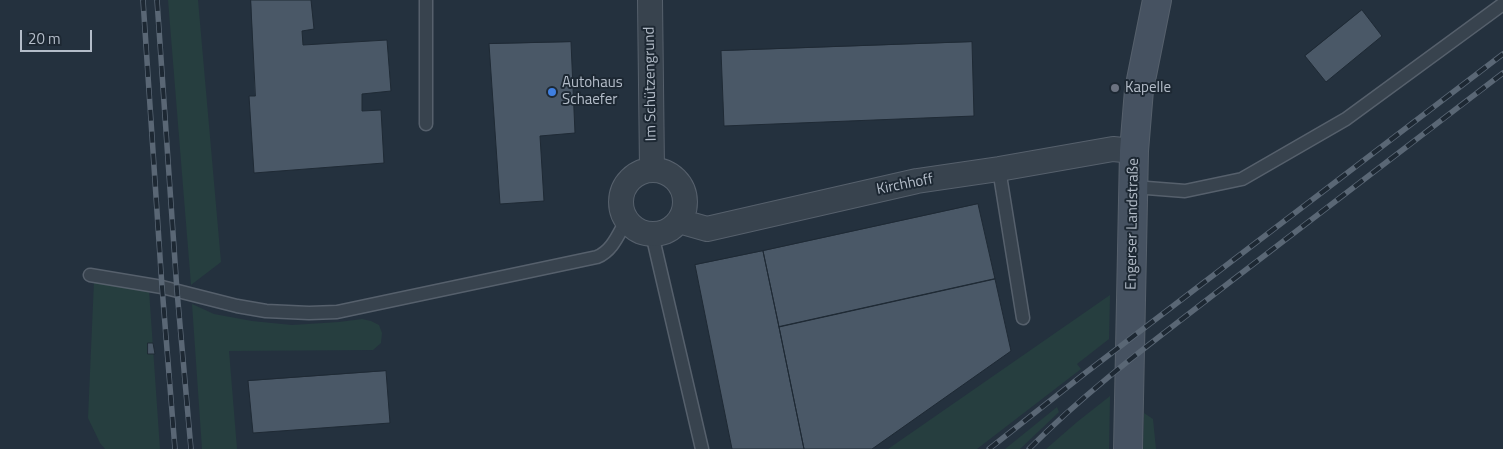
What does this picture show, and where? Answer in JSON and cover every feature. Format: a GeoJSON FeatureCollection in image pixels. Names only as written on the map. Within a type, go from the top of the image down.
{"type":"FeatureCollection","features":[{"type":"Feature","properties":{"kind":"main road","name":"Engerser Landstraße"},"geometry":{"type":"LineString","coordinates":[[1128,449],[1134,151],[1140,90],[1157,0]]}},
{"type":"Feature","properties":{"kind":"street","name":"Im Schützengrund"},"geometry":{"type":"LineString","coordinates":[[650,0],[652,169]]}},
{"type":"Feature","properties":{"kind":"street","name":"Kirchhoff"},"geometry":{"type":"LineString","coordinates":[[679,221],[707,229],[918,181],[1113,149],[1134,151]]}},
{"type":"Feature","properties":{"kind":"street"},"geometry":{"type":"LineString","coordinates":[[652,169],[663,170],[674,177],[681,186],[685,197],[685,204],[679,221],[671,229],[663,233],[652,234],[644,233],[634,228],[626,221],[620,206],[620,195],[627,181],[635,174],[652,169]]}},
{"type":"Feature","properties":{"kind":"lane"},"geometry":{"type":"LineString","coordinates":[[426,0],[426,124]]}},
{"type":"Feature","properties":{"kind":"lane"},"geometry":{"type":"LineString","coordinates":[[1134,187],[1185,192],[1242,179],[1346,119],[1503,4]]}},
{"type":"Feature","properties":{"kind":"lane"},"geometry":{"type":"LineString","coordinates":[[999,169],[1023,318]]}},
{"type":"Feature","properties":{"kind":"lane"},"geometry":{"type":"LineString","coordinates":[[90,275],[162,287],[237,306],[266,311],[309,314],[337,312],[597,257],[604,254],[610,248],[626,221]]}},
{"type":"Feature","properties":{"kind":"lane"},"geometry":{"type":"LineString","coordinates":[[652,234],[702,449]]}},
{"type":"Feature","properties":{"kind":"green space"},"geometry":{"type":"Polygon","coordinates":[[[168,0],[198,0],[221,262],[191,285],[168,0]]]}},
{"type":"Feature","properties":{"kind":"green space"},"geometry":{"type":"Polygon","coordinates":[[[94,281],[149,290],[160,449],[105,449],[88,418],[94,281]]]}},
{"type":"Feature","properties":{"kind":"green space"},"geometry":{"type":"Polygon","coordinates":[[[1110,295],[1109,339],[1077,364],[1081,369],[977,449],[888,449],[1110,295]]]}},
{"type":"Feature","properties":{"kind":"green space"},"geometry":{"type":"Polygon","coordinates":[[[192,304],[214,314],[252,321],[292,325],[362,319],[379,325],[382,333],[381,343],[373,350],[229,351],[237,449],[202,449],[192,304]]]}},
{"type":"Feature","properties":{"kind":"green space"},"geometry":{"type":"Polygon","coordinates":[[[1110,396],[1109,449],[1046,449],[1077,422],[1110,396]]]}},
{"type":"Feature","properties":{"kind":"green space"},"geometry":{"type":"Polygon","coordinates":[[[1057,407],[1059,412],[1020,449],[1005,449],[1057,407]]]}},
{"type":"Feature","properties":{"kind":"green space"},"geometry":{"type":"Polygon","coordinates":[[[1144,413],[1153,419],[1156,449],[1143,449],[1144,413]]]}},
{"type":"Feature","properties":{"kind":"building"},"geometry":{"type":"Polygon","coordinates":[[[251,0],[311,0],[314,29],[302,31],[303,45],[387,40],[391,91],[362,94],[362,111],[381,110],[384,163],[254,173],[249,96],[255,96],[251,0]]]}},
{"type":"Feature","properties":{"kind":"building"},"geometry":{"type":"Polygon","coordinates":[[[1362,10],[1382,36],[1326,82],[1305,56],[1362,10]]]}},
{"type":"Feature","properties":{"kind":"building"},"geometry":{"type":"Polygon","coordinates":[[[571,42],[575,133],[540,136],[544,201],[500,204],[489,44],[571,42]]]}},
{"type":"Feature","properties":{"kind":"building"},"geometry":{"type":"Polygon","coordinates":[[[972,42],[974,116],[724,126],[721,51],[972,42]]]}},
{"type":"Feature","properties":{"kind":"building"},"geometry":{"type":"Polygon","coordinates":[[[978,204],[995,279],[779,327],[763,251],[978,204]]]}},
{"type":"Feature","properties":{"kind":"building"},"geometry":{"type":"Polygon","coordinates":[[[763,251],[804,449],[732,449],[695,265],[763,251]]]}},
{"type":"Feature","properties":{"kind":"building"},"geometry":{"type":"Polygon","coordinates":[[[995,279],[1011,351],[872,449],[804,449],[779,327],[995,279]]]}},
{"type":"Feature","properties":{"kind":"building"},"geometry":{"type":"Polygon","coordinates":[[[148,343],[153,343],[155,354],[148,354],[148,343]]]}},
{"type":"Feature","properties":{"kind":"building"},"geometry":{"type":"Polygon","coordinates":[[[386,371],[390,423],[253,433],[248,381],[386,371]]]}},
{"type":"Feature","properties":{"kind":"railway"},"geometry":{"type":"LineString","coordinates":[[143,0],[175,449]]}},
{"type":"Feature","properties":{"kind":"railway"},"geometry":{"type":"LineString","coordinates":[[157,0],[177,291],[191,449]]}},
{"type":"Feature","properties":{"kind":"railway"},"geometry":{"type":"LineString","coordinates":[[989,449],[1084,374],[1503,54]]}},
{"type":"Feature","properties":{"kind":"railway"},"geometry":{"type":"LineString","coordinates":[[1029,449],[1052,426],[1127,362],[1503,73]]}},
{"type":"Feature","properties":{"kind":"place","name":"Kapelle"},"geometry":{"type":"Point","coordinates":[1115,88]}},
{"type":"Feature","properties":{"kind":"place","name":"Autohaus Schaefer"},"geometry":{"type":"Point","coordinates":[552,92]}}]}
